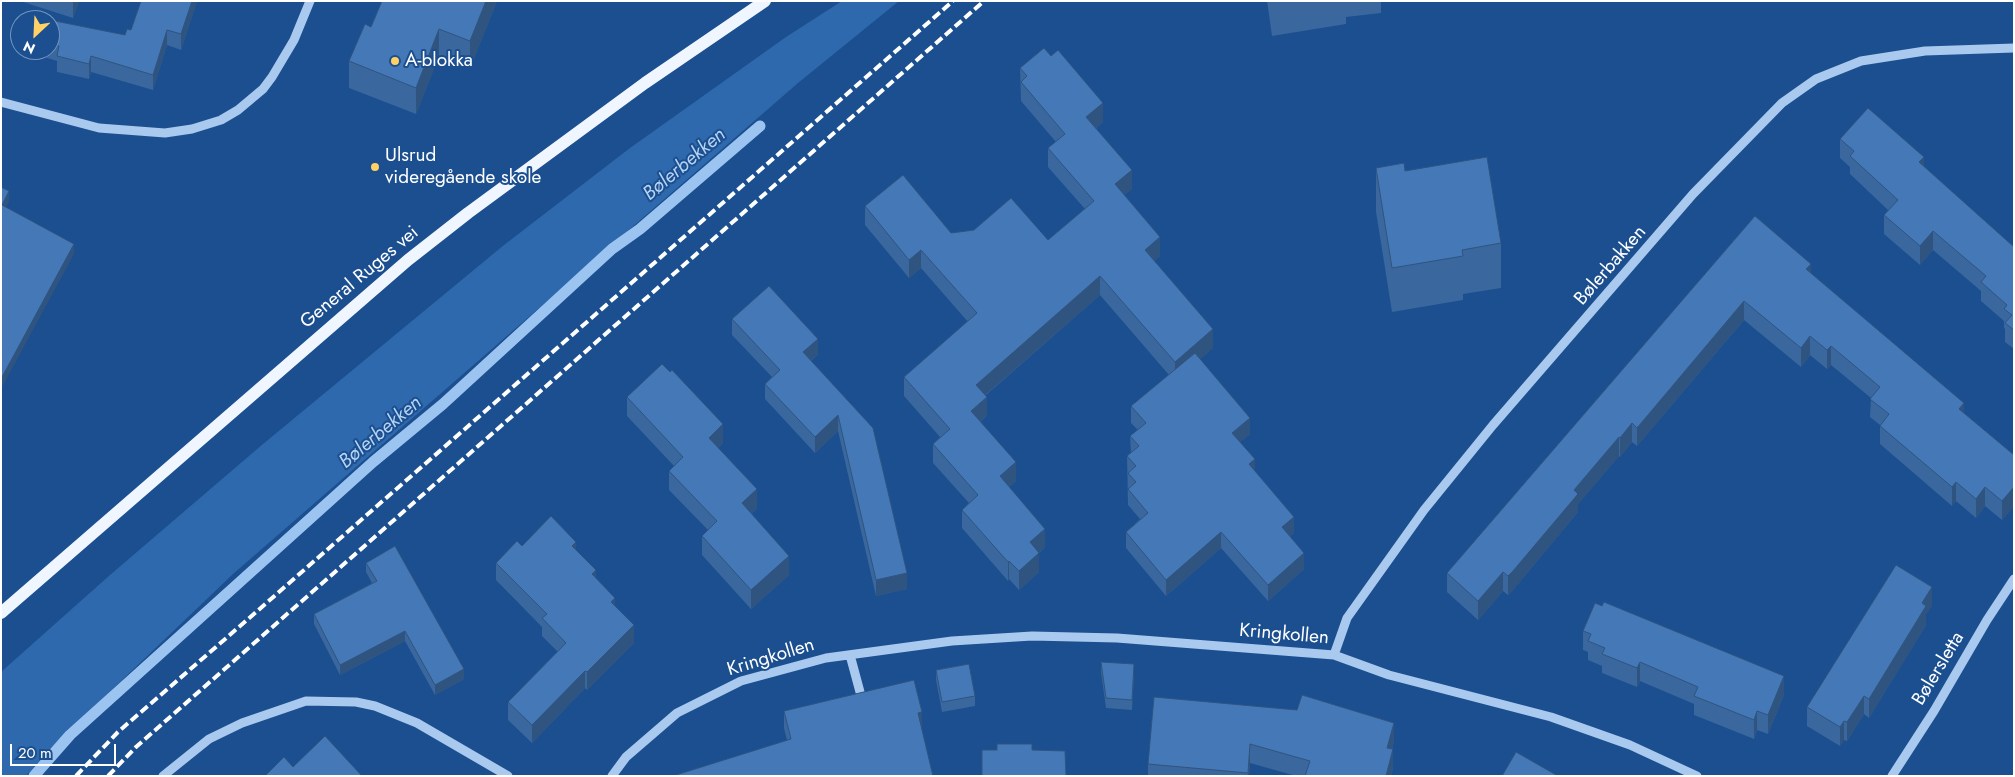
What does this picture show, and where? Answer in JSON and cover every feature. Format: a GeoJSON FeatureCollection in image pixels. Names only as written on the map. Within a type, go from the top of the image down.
{"type":"FeatureCollection","features":[{"type":"Feature","properties":{"kind":"main road","name":"General Ruges vei"},"geometry":{"type":"LineString","coordinates":[[1,612],[408,260],[468,213],[646,83],[765,1]]}},
{"type":"Feature","properties":{"kind":"street"},"geometry":{"type":"LineString","coordinates":[[1,102],[99,128],[165,133],[221,120],[238,110],[263,89],[272,77],[294,40],[310,1]]}},
{"type":"Feature","properties":{"kind":"street","name":"Bølerbakken"},"geometry":{"type":"LineString","coordinates":[[1334,655],[1347,618],[1424,510],[1493,425],[1693,194],[1782,103],[1816,79],[1861,60],[1926,51],[2014,48]]}},
{"type":"Feature","properties":{"kind":"street","name":"Bølersletta"},"geometry":{"type":"LineString","coordinates":[[1892,776],[2014,579]]}},
{"type":"Feature","properties":{"kind":"street","name":"Kringkollen"},"geometry":{"type":"LineString","coordinates":[[612,776],[626,756],[677,714],[741,681],[826,658],[952,642],[1032,636],[1117,638],[1334,655],[1389,675],[1550,717],[1630,745],[1696,776]]}},
{"type":"Feature","properties":{"kind":"street"},"geometry":{"type":"LineString","coordinates":[[850,655],[860,692]]}},
{"type":"Feature","properties":{"kind":"street"},"geometry":{"type":"LineString","coordinates":[[163,776],[209,739],[242,723],[306,701],[356,702],[375,706],[417,723],[508,776]]}},
{"type":"Feature","properties":{"kind":"shaded area"},"geometry":{"type":"Polygon","coordinates":[[[842,1],[899,1],[798,83],[233,574],[51,748],[26,776],[1,776],[1,672],[110,575],[263,444],[504,245],[630,148],[786,37],[842,1]]]}},
{"type":"Feature","properties":{"kind":"building"},"geometry":{"type":"Polygon","coordinates":[[[141,1],[192,1],[181,34],[167,30],[153,75],[91,56],[89,64],[60,57],[60,22],[125,35],[127,29],[131,30],[141,1]]]}},
{"type":"Feature","properties":{"kind":"building","name":"A-blokka"},"geometry":{"type":"Polygon","coordinates":[[[382,1],[486,1],[470,41],[439,29],[416,88],[349,61],[365,24],[371,27],[382,1]]]}},
{"type":"Feature","properties":{"kind":"building"},"geometry":{"type":"Polygon","coordinates":[[[1044,48],[1051,56],[1058,50],[1103,103],[1086,117],[1132,170],[1115,184],[1160,237],[1145,250],[1213,329],[1175,362],[1100,276],[976,385],[987,397],[971,411],[1016,462],[1000,476],[1045,529],[1030,542],[1039,553],[1019,571],[1008,562],[962,510],[978,495],[933,444],[950,429],[904,377],[977,313],[921,250],[909,260],[865,206],[903,175],[951,233],[974,230],[1011,198],[1048,240],[1094,201],[1048,148],[1065,134],[1021,82],[1027,76],[1020,68],[1044,48]]]}},
{"type":"Feature","properties":{"kind":"building"},"geometry":{"type":"Polygon","coordinates":[[[1868,108],[1924,157],[1919,162],[2014,247],[2014,330],[2005,323],[2012,315],[2004,309],[2007,305],[1981,282],[1986,276],[1933,231],[1920,246],[1884,215],[1898,200],[1850,156],[1854,151],[1840,139],[1868,108]]]}},
{"type":"Feature","properties":{"kind":"building"},"geometry":{"type":"Polygon","coordinates":[[[1487,157],[1501,243],[1462,250],[1463,256],[1392,268],[1376,168],[1404,163],[1405,171],[1487,157]]]}},
{"type":"Feature","properties":{"kind":"building"},"geometry":{"type":"Polygon","coordinates":[[[1,187],[9,191],[2,205],[74,244],[1,379],[1,187]]]}},
{"type":"Feature","properties":{"kind":"building"},"geometry":{"type":"Polygon","coordinates":[[[1755,216],[1811,264],[1806,269],[1964,403],[1959,409],[2014,455],[2014,487],[2002,501],[1985,487],[1976,499],[1956,482],[1952,487],[1880,426],[1889,414],[1870,399],[1880,387],[1831,346],[1827,350],[1810,336],[1801,348],[1744,301],[1637,428],[1632,423],[1619,437],[1574,490],[1578,494],[1513,571],[1508,576],[1503,572],[1478,601],[1447,573],[1755,216]]]}},
{"type":"Feature","properties":{"kind":"building"},"geometry":{"type":"Polygon","coordinates":[[[769,286],[818,339],[803,352],[873,428],[907,573],[876,580],[838,415],[815,437],[765,384],[780,370],[732,319],[769,286]]]}},
{"type":"Feature","properties":{"kind":"building"},"geometry":{"type":"Polygon","coordinates":[[[1195,353],[1250,418],[1232,433],[1255,459],[1249,464],[1294,517],[1282,527],[1304,553],[1268,585],[1221,532],[1166,580],[1126,532],[1148,513],[1128,489],[1136,482],[1128,473],[1136,466],[1127,456],[1139,446],[1130,436],[1146,423],[1131,406],[1195,353]]]}},
{"type":"Feature","properties":{"kind":"building"},"geometry":{"type":"Polygon","coordinates":[[[662,364],[670,372],[672,370],[723,424],[709,438],[757,489],[742,503],[789,556],[751,590],[702,536],[717,521],[669,471],[683,457],[627,397],[662,364]]]}},
{"type":"Feature","properties":{"kind":"building"},"geometry":{"type":"Polygon","coordinates":[[[551,516],[576,542],[572,546],[596,570],[592,574],[615,598],[611,602],[634,625],[532,725],[508,702],[566,643],[542,618],[547,614],[496,563],[517,541],[522,546],[551,516]]]}},
{"type":"Feature","properties":{"kind":"building"},"geometry":{"type":"Polygon","coordinates":[[[395,546],[464,669],[435,685],[405,631],[340,665],[314,614],[377,581],[366,563],[395,546]]]}},
{"type":"Feature","properties":{"kind":"building"},"geometry":{"type":"Polygon","coordinates":[[[1896,565],[1932,587],[1922,603],[1926,606],[1869,699],[1864,696],[1847,722],[1844,721],[1840,727],[1807,707],[1896,565]]]}},
{"type":"Feature","properties":{"kind":"building"},"geometry":{"type":"Polygon","coordinates":[[[1604,602],[1784,676],[1768,715],[1757,711],[1754,720],[1694,696],[1698,687],[1640,662],[1637,668],[1602,654],[1605,648],[1588,641],[1591,634],[1583,631],[1595,603],[1602,606],[1604,602]]]}},
{"type":"Feature","properties":{"kind":"building"},"geometry":{"type":"Polygon","coordinates":[[[1101,662],[1134,664],[1132,700],[1106,698],[1101,662]]]}},
{"type":"Feature","properties":{"kind":"building"},"geometry":{"type":"Polygon","coordinates":[[[969,664],[975,696],[942,702],[936,670],[969,664]]]}},
{"type":"Feature","properties":{"kind":"building"},"geometry":{"type":"Polygon","coordinates":[[[914,680],[922,712],[918,713],[933,776],[676,776],[791,739],[784,711],[914,680]]]}},
{"type":"Feature","properties":{"kind":"building"},"geometry":{"type":"Polygon","coordinates":[[[1302,695],[1394,723],[1387,748],[1393,749],[1386,776],[1305,776],[1310,761],[1250,744],[1248,773],[1148,764],[1154,697],[1297,710],[1302,695]]]}},
{"type":"Feature","properties":{"kind":"building"},"geometry":{"type":"Polygon","coordinates":[[[325,736],[362,776],[265,776],[284,757],[293,767],[325,736]]]}},
{"type":"Feature","properties":{"kind":"building"},"geometry":{"type":"Polygon","coordinates":[[[997,744],[1032,744],[1032,750],[1065,751],[1066,776],[982,776],[982,750],[997,750],[997,744]]]}},
{"type":"Feature","properties":{"kind":"building"},"geometry":{"type":"Polygon","coordinates":[[[1516,752],[1558,776],[1502,776],[1516,752]]]}},
{"type":"Feature","properties":{"kind":"waterway","name":"Bølerbekken"},"geometry":{"type":"LineString","coordinates":[[34,776],[70,735],[373,462],[443,404],[612,249],[640,229],[760,126]]}},
{"type":"Feature","properties":{"kind":"railway"},"geometry":{"type":"LineString","coordinates":[[76,776],[118,732],[953,1]]}},
{"type":"Feature","properties":{"kind":"railway"},"geometry":{"type":"LineString","coordinates":[[108,776],[136,747],[984,1]]}},
{"type":"Feature","properties":{"kind":"place","name":"A-blokka"},"geometry":{"type":"Point","coordinates":[395,61]}},
{"type":"Feature","properties":{"kind":"place","name":"Ulsrud videregående skole"},"geometry":{"type":"Point","coordinates":[375,167]}}]}
